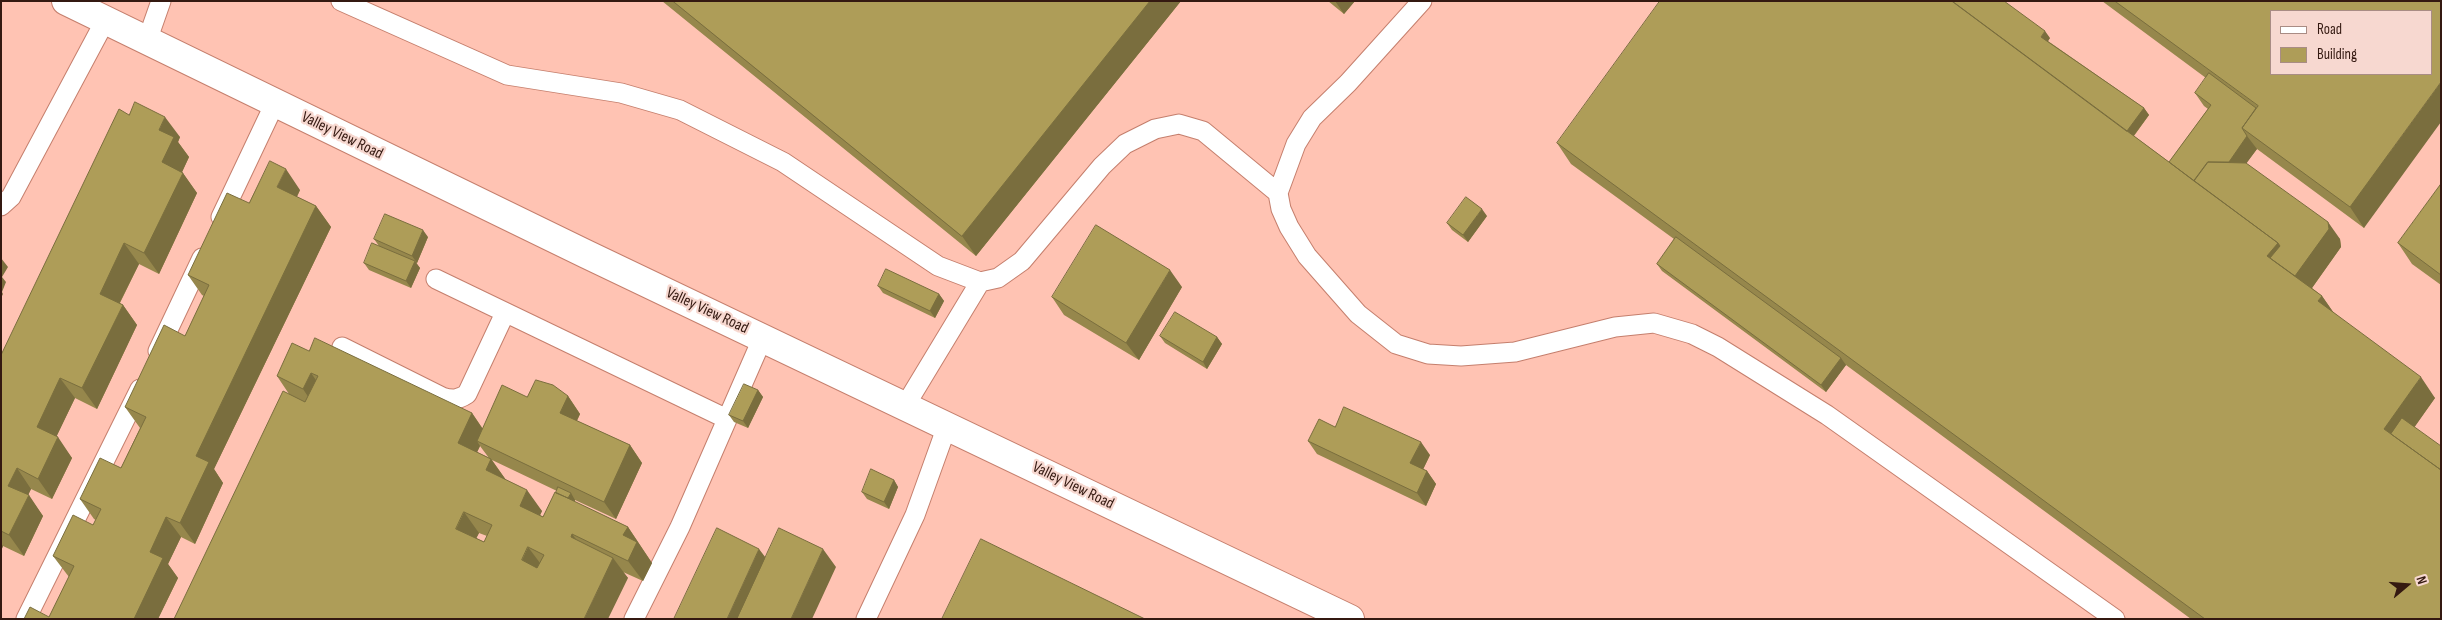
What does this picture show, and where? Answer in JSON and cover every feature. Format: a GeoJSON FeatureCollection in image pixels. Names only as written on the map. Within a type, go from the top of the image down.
{"type":"FeatureCollection","features":[{"type":"Feature","properties":{"kind":"street","name":"Valley View Road"},"geometry":{"type":"LineString","coordinates":[[73,3],[105,21],[1350,619]]}},
{"type":"Feature","properties":{"kind":"lane"},"geometry":{"type":"LineString","coordinates":[[147,41],[161,1]]}},
{"type":"Feature","properties":{"kind":"lane"},"geometry":{"type":"LineString","coordinates":[[341,1],[507,75],[622,93],[680,110],[783,162],[938,266],[980,282],[998,278],[1022,261],[1102,166],[1125,144],[1155,129],[1179,124],[1203,130],[1278,194]]}},
{"type":"Feature","properties":{"kind":"lane"},"geometry":{"type":"LineString","coordinates":[[1422,1],[1348,83],[1312,118],[1296,144],[1278,194],[1281,209],[1289,227],[1307,256],[1358,314],[1396,344],[1428,354],[1460,356],[1514,352],[1615,327],[1654,323],[1692,334],[1718,346],[1827,415],[2115,619]]}},
{"type":"Feature","properties":{"kind":"lane"},"geometry":{"type":"LineString","coordinates":[[1,206],[11,198],[105,21]]}},
{"type":"Feature","properties":{"kind":"lane"},"geometry":{"type":"LineString","coordinates":[[26,619],[115,442],[275,103]]}},
{"type":"Feature","properties":{"kind":"lane"},"geometry":{"type":"LineString","coordinates":[[436,279],[727,418]]}},
{"type":"Feature","properties":{"kind":"lane"},"geometry":{"type":"LineString","coordinates":[[905,406],[980,282]]}},
{"type":"Feature","properties":{"kind":"lane"},"geometry":{"type":"LineString","coordinates":[[342,347],[442,397],[451,400],[459,399],[466,394],[505,313]]}},
{"type":"Feature","properties":{"kind":"lane"},"geometry":{"type":"LineString","coordinates":[[634,619],[680,527],[763,337]]}},
{"type":"Feature","properties":{"kind":"lane"},"geometry":{"type":"LineString","coordinates":[[866,619],[914,515],[947,426]]}},
{"type":"Feature","properties":{"kind":"building"},"geometry":{"type":"Polygon","coordinates":[[[673,1],[1150,1],[962,236],[673,1]]]}},
{"type":"Feature","properties":{"kind":"building"},"geometry":{"type":"Polygon","coordinates":[[[1660,1],[1952,1],[2278,243],[2267,256],[2322,296],[2318,301],[2421,377],[2384,429],[2441,470],[2441,619],[2205,619],[1557,143],[1660,1]]]}},
{"type":"Feature","properties":{"kind":"building"},"geometry":{"type":"Polygon","coordinates":[[[1952,1],[2004,1],[2045,31],[2041,37],[2144,108],[2127,131],[1952,1]]]}},
{"type":"Feature","properties":{"kind":"building"},"geometry":{"type":"Polygon","coordinates":[[[2115,1],[2441,1],[2441,82],[2350,207],[2242,128],[2258,106],[2115,1]]]}},
{"type":"Feature","properties":{"kind":"building"},"geometry":{"type":"Polygon","coordinates":[[[2209,73],[2256,108],[2242,128],[2247,136],[2229,162],[2208,162],[2194,181],[2169,162],[2211,105],[2195,93],[2209,73]]]}},
{"type":"Feature","properties":{"kind":"building"},"geometry":{"type":"Polygon","coordinates":[[[135,102],[165,117],[159,130],[174,137],[162,162],[183,173],[144,253],[124,243],[100,294],[123,305],[82,388],[60,378],[37,427],[58,437],[38,479],[17,468],[8,486],[29,495],[9,535],[1,531],[1,355],[119,109],[129,115],[135,102]]]}},
{"type":"Feature","properties":{"kind":"building"},"geometry":{"type":"Polygon","coordinates":[[[270,161],[286,169],[277,187],[316,206],[196,456],[209,462],[180,523],[166,517],[150,552],[163,558],[134,619],[24,619],[30,607],[49,617],[74,566],[53,556],[73,515],[93,525],[101,509],[80,499],[100,458],[121,468],[146,417],[125,407],[164,325],[185,336],[209,285],[188,275],[227,193],[249,203],[270,161]]]}},
{"type":"Feature","properties":{"kind":"building"},"geometry":{"type":"Polygon","coordinates":[[[2208,162],[2246,163],[2328,222],[2329,229],[2295,276],[2270,258],[2280,246],[2278,243],[2194,181],[2208,162]]]}},
{"type":"Feature","properties":{"kind":"building"},"geometry":{"type":"Polygon","coordinates":[[[2441,184],[2441,275],[2398,243],[2441,184]]]}},
{"type":"Feature","properties":{"kind":"building"},"geometry":{"type":"Polygon","coordinates":[[[1466,197],[1482,209],[1463,235],[1447,223],[1466,197]]]}},
{"type":"Feature","properties":{"kind":"building"},"geometry":{"type":"Polygon","coordinates":[[[385,214],[423,230],[412,256],[374,239],[385,214]]]}},
{"type":"Feature","properties":{"kind":"building"},"geometry":{"type":"Polygon","coordinates":[[[1096,225],[1170,270],[1126,343],[1052,297],[1096,225]]]}},
{"type":"Feature","properties":{"kind":"building"},"geometry":{"type":"Polygon","coordinates":[[[1676,237],[1841,358],[1821,385],[1657,264],[1676,237]]]}},
{"type":"Feature","properties":{"kind":"building"},"geometry":{"type":"Polygon","coordinates":[[[372,243],[415,261],[406,281],[364,263],[372,243]]]}},
{"type":"Feature","properties":{"kind":"building"},"geometry":{"type":"Polygon","coordinates":[[[886,269],[939,294],[930,311],[878,286],[886,269]]]}},
{"type":"Feature","properties":{"kind":"building"},"geometry":{"type":"Polygon","coordinates":[[[1175,312],[1217,337],[1203,362],[1160,336],[1175,312]]]}},
{"type":"Feature","properties":{"kind":"building"},"geometry":{"type":"Polygon","coordinates":[[[315,338],[472,413],[458,443],[491,459],[486,470],[527,490],[520,506],[543,517],[555,492],[628,527],[623,535],[637,542],[628,561],[572,534],[571,537],[613,558],[584,619],[174,619],[283,391],[305,402],[318,376],[311,373],[303,389],[277,376],[292,343],[309,351],[315,338]],[[464,512],[456,529],[484,542],[492,525],[464,512]],[[528,547],[522,560],[537,568],[544,555],[528,547]]]}},
{"type":"Feature","properties":{"kind":"building"},"geometry":{"type":"Polygon","coordinates":[[[536,380],[553,385],[568,396],[560,413],[630,445],[604,502],[477,441],[502,385],[527,397],[536,380]]]}},
{"type":"Feature","properties":{"kind":"building"},"geometry":{"type":"Polygon","coordinates":[[[744,384],[758,390],[743,421],[729,415],[744,384]]]}},
{"type":"Feature","properties":{"kind":"building"},"geometry":{"type":"Polygon","coordinates":[[[1344,407],[1421,442],[1410,463],[1427,471],[1417,493],[1308,441],[1319,419],[1335,427],[1344,407]]]}},
{"type":"Feature","properties":{"kind":"building"},"geometry":{"type":"Polygon","coordinates":[[[2402,418],[2441,446],[2441,470],[2391,434],[2402,418]]]}},
{"type":"Feature","properties":{"kind":"building"},"geometry":{"type":"Polygon","coordinates":[[[871,469],[894,480],[884,502],[862,492],[871,469]]]}},
{"type":"Feature","properties":{"kind":"building"},"geometry":{"type":"Polygon","coordinates":[[[558,487],[571,493],[568,498],[556,493],[558,487]]]}},
{"type":"Feature","properties":{"kind":"building"},"geometry":{"type":"Polygon","coordinates":[[[717,528],[759,549],[727,619],[674,619],[717,528]]]}},
{"type":"Feature","properties":{"kind":"building"},"geometry":{"type":"Polygon","coordinates":[[[779,528],[823,549],[791,619],[737,619],[779,528]]]}},
{"type":"Feature","properties":{"kind":"building"},"geometry":{"type":"Polygon","coordinates":[[[981,539],[1145,619],[942,619],[981,539]]]}}]}
